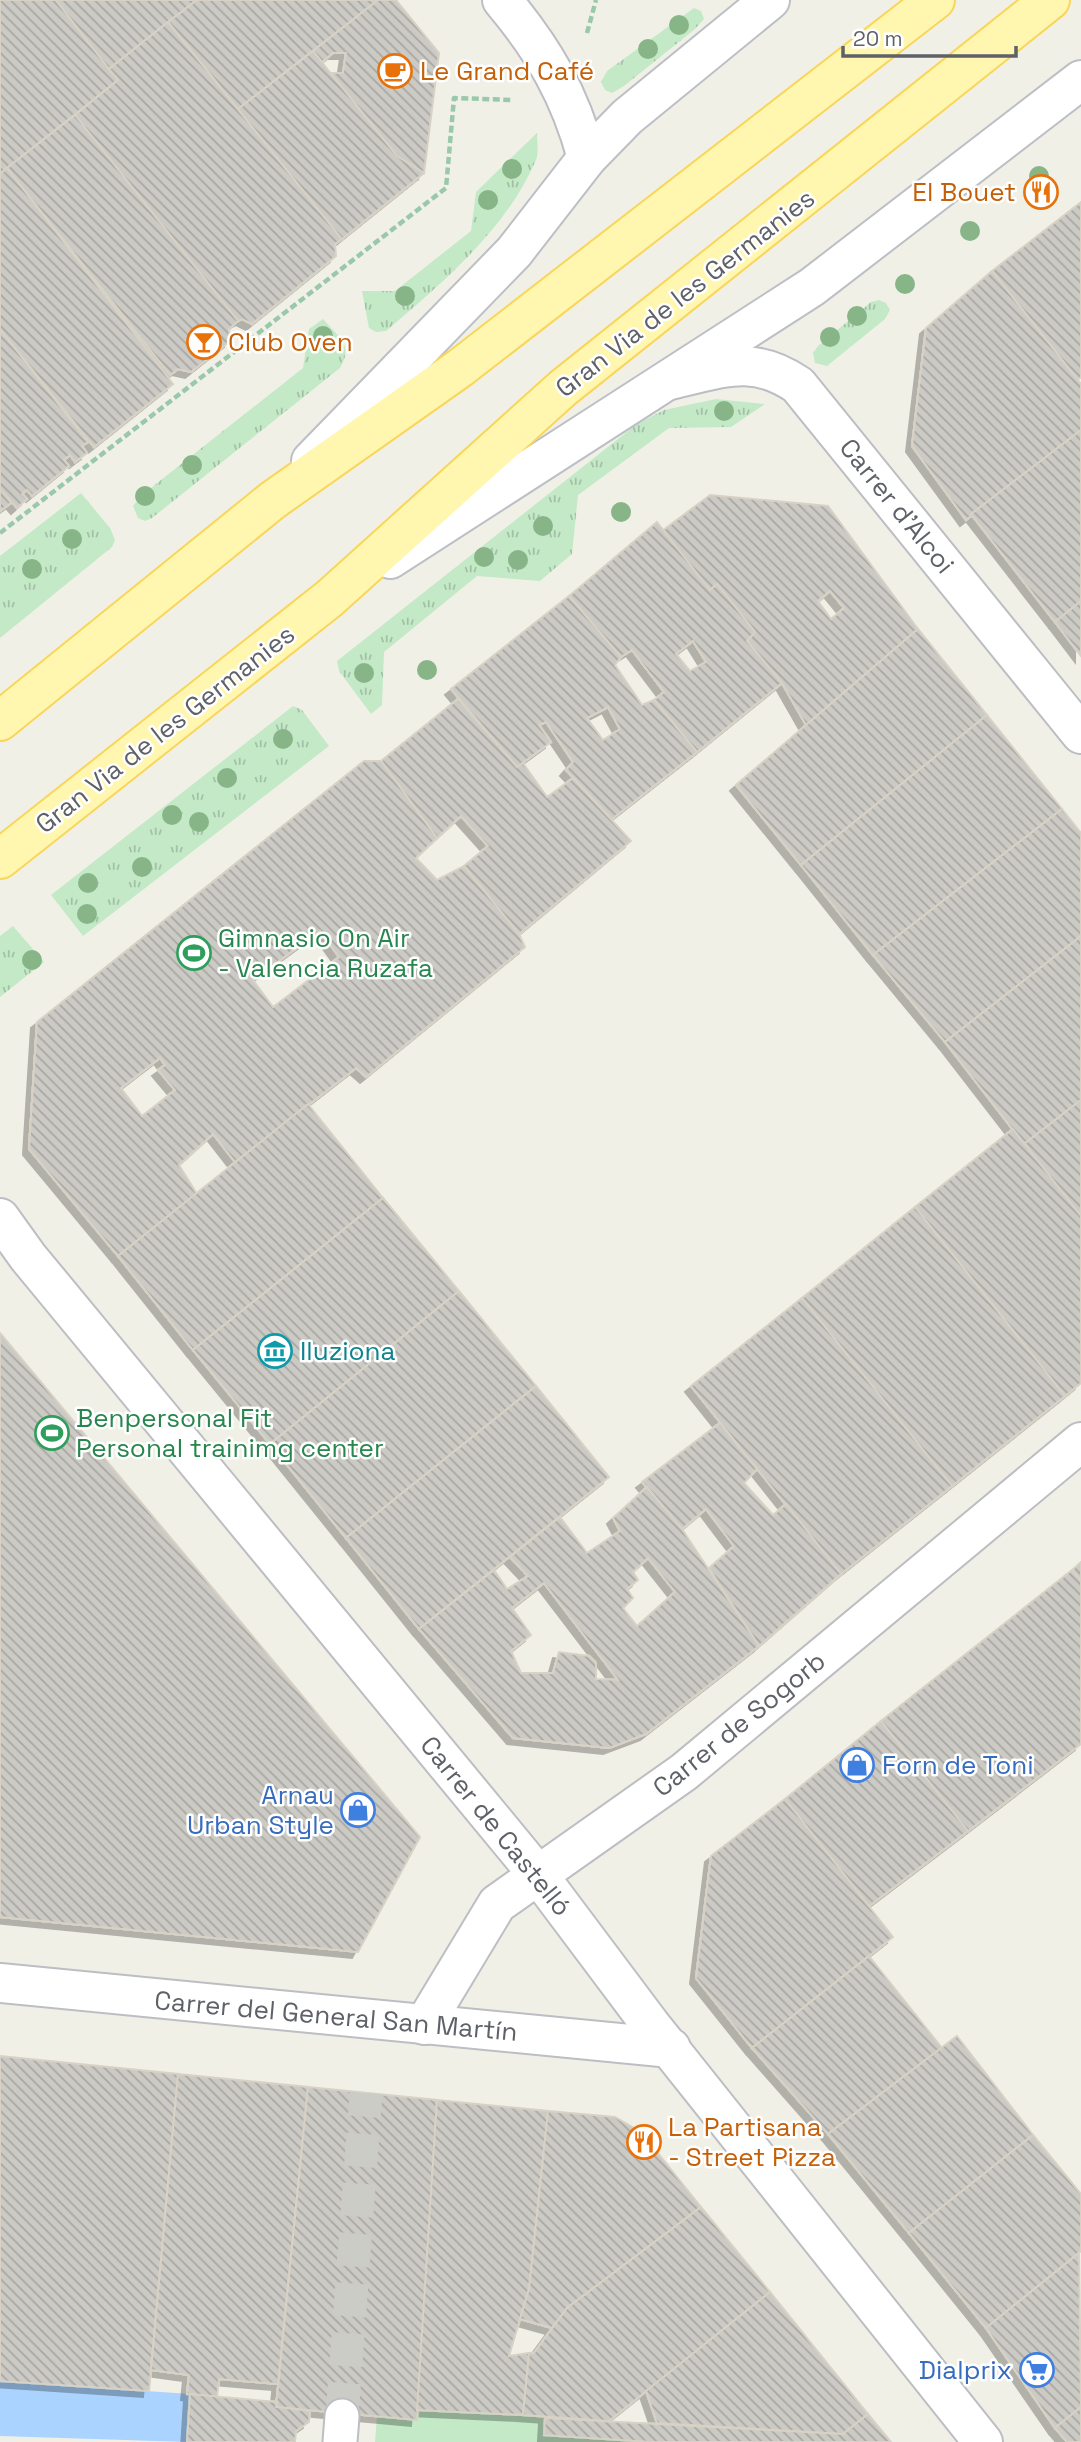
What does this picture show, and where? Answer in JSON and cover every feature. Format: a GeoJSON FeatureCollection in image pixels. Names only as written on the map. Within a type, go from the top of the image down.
{"type":"FeatureCollection","features":[{"type":"Feature","properties":{"kind":"main road"},"geometry":{"type":"LineString","coordinates":[[0,721],[273,500],[471,360],[935,0]]}},
{"type":"Feature","properties":{"kind":"main road","name":"Gran Via de les Germanies"},"geometry":{"type":"LineString","coordinates":[[0,859],[330,598],[564,388],[1050,0]]}},
{"type":"Feature","properties":{"kind":"street"},"geometry":{"type":"LineString","coordinates":[[502,0],[538,44],[554,73],[576,118],[587,158]]}},
{"type":"Feature","properties":{"kind":"street"},"geometry":{"type":"LineString","coordinates":[[273,500],[514,252],[587,158],[628,117],[770,0]]}},
{"type":"Feature","properties":{"kind":"street","name":"Gran Via de les Germanies"},"geometry":{"type":"LineString","coordinates":[[330,598],[812,286],[1081,80]]}},
{"type":"Feature","properties":{"kind":"street","name":"Carrer d'Alcoi"},"geometry":{"type":"LineString","coordinates":[[668,380],[733,367],[758,365],[776,370],[798,384],[1081,734]]}},
{"type":"Feature","properties":{"kind":"street","name":"Carrer de Castelló"},"geometry":{"type":"LineString","coordinates":[[0,1219],[28,1257],[539,1876],[671,2048],[983,2442]]}},
{"type":"Feature","properties":{"kind":"street","name":"Carrer de Sogorb"},"geometry":{"type":"LineString","coordinates":[[424,2025],[497,1904],[684,1772],[1081,1442]]}},
{"type":"Feature","properties":{"kind":"street","name":"Carrer del General San Martín"},"geometry":{"type":"LineString","coordinates":[[0,1983],[671,2048]]}},
{"type":"Feature","properties":{"kind":"path"},"geometry":{"type":"LineString","coordinates":[[0,533],[446,187],[454,98],[521,100]]}},
{"type":"Feature","properties":{"kind":"green space"},"geometry":{"type":"Polygon","coordinates":[[[694,8],[701,11],[704,19],[695,29],[624,86],[612,93],[605,90],[601,82],[607,71],[694,8]]]}},
{"type":"Feature","properties":{"kind":"green space"},"geometry":{"type":"Polygon","coordinates":[[[537,133],[536,160],[508,210],[490,232],[429,294],[386,331],[376,332],[369,328],[362,291],[395,291],[471,231],[476,192],[537,133]]]}},
{"type":"Feature","properties":{"kind":"green space"},"geometry":{"type":"Polygon","coordinates":[[[879,300],[886,303],[890,310],[885,319],[827,366],[815,363],[813,353],[818,346],[871,302],[879,300]]]}},
{"type":"Feature","properties":{"kind":"green space"},"geometry":{"type":"Polygon","coordinates":[[[323,319],[345,347],[346,353],[340,368],[152,518],[145,521],[138,518],[133,506],[142,495],[303,368],[309,329],[323,319]]]}},
{"type":"Feature","properties":{"kind":"green space"},"geometry":{"type":"Polygon","coordinates":[[[716,399],[765,404],[731,427],[669,428],[578,495],[572,554],[540,581],[477,576],[384,652],[382,705],[371,714],[339,671],[337,661],[637,424],[664,410],[716,399]]]}},
{"type":"Feature","properties":{"kind":"green space"},"geometry":{"type":"Polygon","coordinates":[[[81,493],[110,528],[115,540],[112,547],[0,638],[0,556],[81,493]]]}},
{"type":"Feature","properties":{"kind":"green space"},"geometry":{"type":"Polygon","coordinates":[[[293,706],[302,710],[329,746],[83,936],[51,895],[293,706]]]}},
{"type":"Feature","properties":{"kind":"green space"},"geometry":{"type":"Polygon","coordinates":[[[13,926],[44,962],[0,997],[0,936],[13,926]]]}},
{"type":"Feature","properties":{"kind":"green space"},"geometry":{"type":"Polygon","coordinates":[[[417,2410],[783,2430],[868,2414],[891,2442],[375,2442],[377,2416],[417,2410]]]}},
{"type":"Feature","properties":{"kind":"water"},"geometry":{"type":"Polygon","coordinates":[[[0,2381],[190,2394],[187,2442],[0,2436],[0,2381]]]}},
{"type":"Feature","properties":{"kind":"building"},"geometry":{"type":"Polygon","coordinates":[[[0,0],[56,0],[118,80],[0,174],[0,0]]]}},
{"type":"Feature","properties":{"kind":"building"},"geometry":{"type":"Polygon","coordinates":[[[56,0],[197,0],[109,69],[56,0]]]}},
{"type":"Feature","properties":{"kind":"building"},"geometry":{"type":"Polygon","coordinates":[[[197,0],[378,0],[238,109],[168,22],[197,0]]]}},
{"type":"Feature","properties":{"kind":"building"},"geometry":{"type":"Polygon","coordinates":[[[378,0],[396,0],[439,53],[424,173],[397,156],[331,73],[343,73],[346,53],[333,53],[322,62],[313,51],[378,0]]]}},
{"type":"Feature","properties":{"kind":"building"},"geometry":{"type":"Polygon","coordinates":[[[168,22],[342,239],[335,244],[336,256],[252,324],[242,319],[238,321],[75,115],[118,80],[109,69],[168,22]]]}},
{"type":"Feature","properties":{"kind":"building"},"geometry":{"type":"Polygon","coordinates":[[[313,51],[397,156],[424,173],[342,239],[238,109],[313,51]]]}},
{"type":"Feature","properties":{"kind":"building"},"geometry":{"type":"Polygon","coordinates":[[[75,115],[238,321],[229,329],[230,341],[191,372],[178,369],[170,375],[7,168],[75,115]]]}},
{"type":"Feature","properties":{"kind":"building"},"geometry":{"type":"Polygon","coordinates":[[[7,168],[173,384],[94,447],[0,329],[0,174],[7,168]]]}},
{"type":"Feature","properties":{"kind":"building"},"geometry":{"type":"Polygon","coordinates":[[[1081,202],[1081,377],[1078,380],[992,271],[1081,202]]]}},
{"type":"Feature","properties":{"kind":"building"},"geometry":{"type":"Polygon","coordinates":[[[992,271],[1081,384],[1081,430],[966,520],[912,446],[926,328],[992,271]]]}},
{"type":"Feature","properties":{"kind":"building"},"geometry":{"type":"Polygon","coordinates":[[[0,329],[88,442],[82,446],[87,453],[75,462],[70,455],[64,460],[69,466],[32,496],[27,490],[22,494],[27,499],[17,508],[0,489],[0,329]]]}},
{"type":"Feature","properties":{"kind":"building"},"geometry":{"type":"Polygon","coordinates":[[[1081,430],[1081,601],[1055,622],[971,514],[1081,430]]]}},
{"type":"Feature","properties":{"kind":"building"},"geometry":{"type":"Polygon","coordinates":[[[0,489],[11,503],[0,511],[0,489]]]}},
{"type":"Feature","properties":{"kind":"building"},"geometry":{"type":"Polygon","coordinates":[[[710,495],[828,506],[918,629],[806,725],[782,683],[747,641],[755,632],[717,584],[710,590],[662,531],[710,495]],[[830,591],[818,601],[831,619],[844,608],[830,591]]]}},
{"type":"Feature","properties":{"kind":"building"},"geometry":{"type":"Polygon","coordinates":[[[657,522],[710,590],[717,584],[755,632],[747,641],[782,683],[697,752],[654,700],[664,692],[632,650],[621,657],[569,596],[657,522]],[[693,641],[676,654],[690,671],[706,662],[693,641]]]}},
{"type":"Feature","properties":{"kind":"building"},"geometry":{"type":"Polygon","coordinates":[[[569,596],[621,657],[615,665],[642,705],[654,700],[697,752],[612,819],[566,770],[573,762],[546,722],[539,725],[551,742],[517,767],[451,689],[569,596]],[[608,707],[587,718],[603,740],[620,729],[608,707]]]}},
{"type":"Feature","properties":{"kind":"building"},"geometry":{"type":"Polygon","coordinates":[[[1081,601],[1081,656],[1055,622],[1081,601]]]}},
{"type":"Feature","properties":{"kind":"building"},"geometry":{"type":"Polygon","coordinates":[[[918,629],[987,715],[801,865],[736,785],[918,629]]]}},
{"type":"Feature","properties":{"kind":"building"},"geometry":{"type":"Polygon","coordinates":[[[458,699],[517,767],[523,763],[547,797],[573,778],[631,841],[519,934],[464,866],[488,846],[461,816],[437,838],[381,761],[458,699]]]}},
{"type":"Feature","properties":{"kind":"building"},"geometry":{"type":"Polygon","coordinates":[[[987,715],[1062,809],[873,955],[801,865],[987,715]]]}},
{"type":"Feature","properties":{"kind":"building"},"geometry":{"type":"Polygon","coordinates":[[[364,761],[381,761],[437,838],[416,858],[437,880],[464,866],[519,934],[525,947],[366,1077],[356,1068],[235,1162],[213,1134],[179,1165],[197,1194],[118,1256],[29,1149],[37,1022],[364,761]],[[320,931],[253,980],[273,1007],[339,957],[320,931]],[[160,1058],[121,1088],[142,1116],[175,1090],[158,1070],[165,1065],[160,1058]]]}},
{"type":"Feature","properties":{"kind":"building"},"geometry":{"type":"Polygon","coordinates":[[[1062,809],[1081,833],[1081,936],[945,1042],[873,955],[1062,809]]]}},
{"type":"Feature","properties":{"kind":"building"},"geometry":{"type":"Polygon","coordinates":[[[1081,936],[1081,1100],[1024,1144],[945,1042],[1081,936]]]}},
{"type":"Feature","properties":{"kind":"building"},"geometry":{"type":"Polygon","coordinates":[[[1081,1100],[1081,1216],[1024,1144],[1081,1100]]]}},
{"type":"Feature","properties":{"kind":"building"},"geometry":{"type":"Polygon","coordinates":[[[308,1104],[383,1198],[193,1350],[118,1256],[308,1104]]]}},
{"type":"Feature","properties":{"kind":"building"},"geometry":{"type":"Polygon","coordinates":[[[1013,1129],[1081,1216],[1081,1383],[1065,1396],[915,1207],[1013,1129]]]}},
{"type":"Feature","properties":{"kind":"building"},"geometry":{"type":"Polygon","coordinates":[[[383,1198],[459,1291],[270,1444],[193,1350],[383,1198]]]}},
{"type":"Feature","properties":{"kind":"building"},"geometry":{"type":"Polygon","coordinates":[[[915,1207],[1065,1396],[952,1486],[802,1298],[915,1207]]]}},
{"type":"Feature","properties":{"kind":"building"},"geometry":{"type":"Polygon","coordinates":[[[459,1291],[536,1386],[346,1538],[270,1444],[459,1291]]]}},
{"type":"Feature","properties":{"kind":"building"},"geometry":{"type":"Polygon","coordinates":[[[802,1298],[952,1486],[841,1574],[691,1386],[802,1298]]]}},
{"type":"Feature","properties":{"kind":"building"},"geometry":{"type":"Polygon","coordinates":[[[0,1333],[420,1837],[358,1952],[0,1917],[0,1333]]]}},
{"type":"Feature","properties":{"kind":"building"},"geometry":{"type":"Polygon","coordinates":[[[536,1386],[609,1477],[419,1629],[346,1538],[536,1386]]]}},
{"type":"Feature","properties":{"kind":"building"},"geometry":{"type":"Polygon","coordinates":[[[720,1423],[757,1469],[744,1483],[773,1515],[786,1504],[841,1574],[759,1646],[709,1568],[734,1546],[706,1509],[682,1529],[642,1482],[720,1423]]]}},
{"type":"Feature","properties":{"kind":"building"},"geometry":{"type":"Polygon","coordinates":[[[647,1487],[682,1529],[759,1646],[646,1734],[609,1748],[513,1738],[419,1629],[494,1570],[507,1589],[528,1576],[510,1557],[560,1517],[587,1553],[620,1531],[613,1518],[647,1487]],[[648,1558],[633,1572],[638,1580],[627,1589],[633,1598],[623,1608],[637,1626],[675,1592],[648,1558]],[[544,1583],[512,1608],[531,1635],[511,1651],[521,1673],[553,1673],[559,1652],[589,1656],[596,1663],[596,1679],[618,1680],[544,1583]]]}},
{"type":"Feature","properties":{"kind":"building"},"geometry":{"type":"Polygon","coordinates":[[[1081,1562],[1081,1581],[1072,1570],[1081,1562]]]}},
{"type":"Feature","properties":{"kind":"building"},"geometry":{"type":"Polygon","coordinates":[[[1072,1570],[1081,1581],[1081,1744],[968,1831],[881,1721],[1072,1570]]]}},
{"type":"Feature","properties":{"kind":"building"},"geometry":{"type":"Polygon","coordinates":[[[881,1721],[968,1831],[869,1906],[785,1799],[881,1721]]]}},
{"type":"Feature","properties":{"kind":"building"},"geometry":{"type":"Polygon","coordinates":[[[785,1799],[893,1937],[752,2048],[696,1978],[711,1856],[785,1799]]]}},
{"type":"Feature","properties":{"kind":"building"},"geometry":{"type":"Polygon","coordinates":[[[869,1956],[942,2048],[828,2134],[752,2048],[869,1956]]]}},
{"type":"Feature","properties":{"kind":"building"},"geometry":{"type":"Polygon","coordinates":[[[957,2036],[1033,2135],[909,2233],[828,2134],[957,2036]]]}},
{"type":"Feature","properties":{"kind":"building"},"geometry":{"type":"Polygon","coordinates":[[[0,2056],[178,2074],[149,2391],[0,2381],[0,2056]]]}},
{"type":"Feature","properties":{"kind":"building"},"geometry":{"type":"Polygon","coordinates":[[[178,2074],[308,2087],[278,2384],[219,2379],[217,2397],[187,2394],[189,2375],[151,2370],[178,2074]]]}},
{"type":"Feature","properties":{"kind":"building"},"geometry":{"type":"Polygon","coordinates":[[[308,2087],[437,2100],[417,2420],[276,2407],[308,2087]]]}},
{"type":"Feature","properties":{"kind":"building"},"geometry":{"type":"Polygon","coordinates":[[[437,2100],[548,2111],[529,2289],[509,2356],[529,2353],[523,2415],[417,2410],[437,2100]]]}},
{"type":"Feature","properties":{"kind":"building"},"geometry":{"type":"Polygon","coordinates":[[[548,2111],[615,2117],[641,2132],[701,2207],[567,2308],[552,2328],[520,2319],[529,2289],[548,2111]]]}},
{"type":"Feature","properties":{"kind":"building"},"geometry":{"type":"Polygon","coordinates":[[[1033,2135],[1081,2194],[1081,2251],[986,2328],[909,2233],[1033,2135]]]}},
{"type":"Feature","properties":{"kind":"building"},"geometry":{"type":"Polygon","coordinates":[[[701,2207],[770,2292],[609,2421],[523,2415],[529,2353],[534,2353],[567,2308],[701,2207]]]}},
{"type":"Feature","properties":{"kind":"building"},"geometry":{"type":"Polygon","coordinates":[[[1079,2253],[1081,2407],[1055,2428],[986,2328],[1079,2253]]]}},
{"type":"Feature","properties":{"kind":"building"},"geometry":{"type":"Polygon","coordinates":[[[770,2292],[868,2414],[843,2434],[657,2423],[646,2391],[770,2292]]]}},
{"type":"Feature","properties":{"kind":"building"},"geometry":{"type":"Polygon","coordinates":[[[190,2394],[277,2402],[276,2407],[310,2411],[309,2422],[296,2431],[295,2442],[187,2442],[190,2394]]]}},
{"type":"Feature","properties":{"kind":"building"},"geometry":{"type":"Polygon","coordinates":[[[1081,2407],[1081,2442],[1067,2442],[1055,2428],[1081,2407]]]}},
{"type":"Feature","properties":{"kind":"building"},"geometry":{"type":"Polygon","coordinates":[[[868,2414],[891,2442],[651,2442],[544,2435],[545,2418],[843,2434],[868,2414]]]}},
{"type":"Feature","properties":{"kind":"tunnel"},"geometry":{"type":"LineString","coordinates":[[342,2416],[366,2093]]}},
{"type":"Feature","properties":{"kind":"place","name":"Le Grand Café"},"geometry":{"type":"Point","coordinates":[395,71]}},
{"type":"Feature","properties":{"kind":"place","name":"El Bouet"},"geometry":{"type":"Point","coordinates":[1041,192]}},
{"type":"Feature","properties":{"kind":"place","name":"Club Oven"},"geometry":{"type":"Point","coordinates":[204,342]}},
{"type":"Feature","properties":{"kind":"place","name":"Gimnasio On Air - Valencia Ruzafa"},"geometry":{"type":"Point","coordinates":[194,953]}},
{"type":"Feature","properties":{"kind":"place","name":"Iluziona"},"geometry":{"type":"Point","coordinates":[275,1351]}},
{"type":"Feature","properties":{"kind":"place","name":"Benpersonal Fit Personal trainimg center"},"geometry":{"type":"Point","coordinates":[52,1433]}},
{"type":"Feature","properties":{"kind":"place","name":"Forn de Toni"},"geometry":{"type":"Point","coordinates":[857,1765]}},
{"type":"Feature","properties":{"kind":"place","name":"Arnau Urban Style"},"geometry":{"type":"Point","coordinates":[358,1810]}},
{"type":"Feature","properties":{"kind":"place","name":"La Partisana - Street Pizza"},"geometry":{"type":"Point","coordinates":[644,2142]}},
{"type":"Feature","properties":{"kind":"place","name":"Dialprix"},"geometry":{"type":"Point","coordinates":[1037,2370]}}]}
